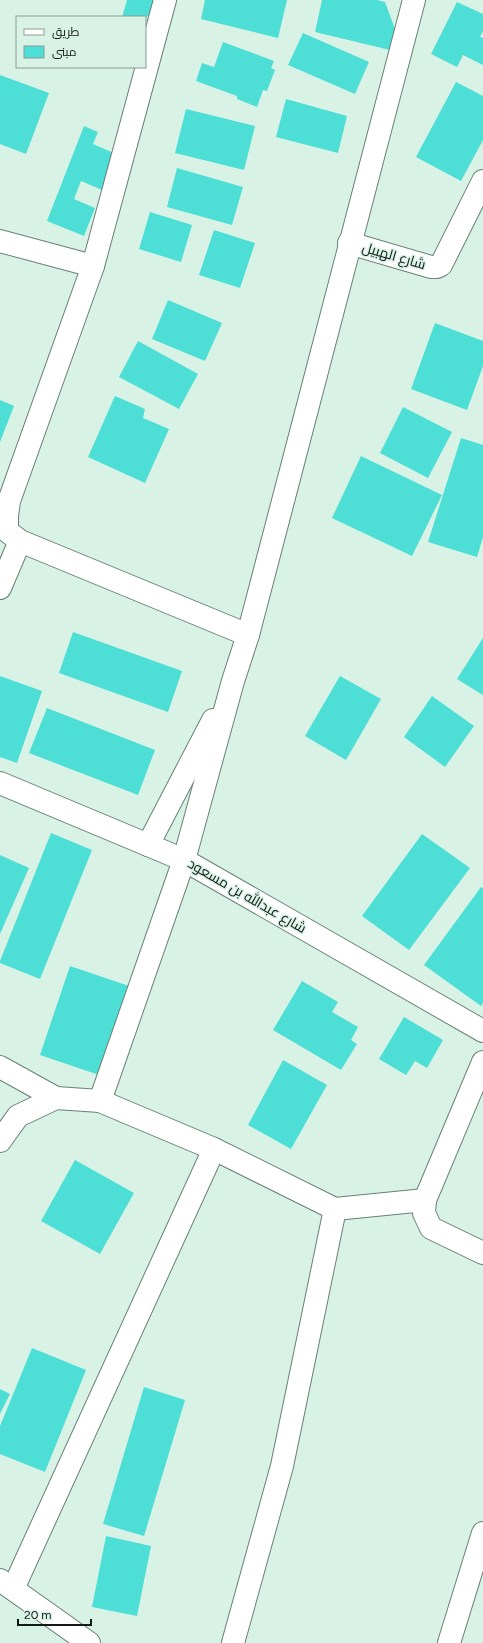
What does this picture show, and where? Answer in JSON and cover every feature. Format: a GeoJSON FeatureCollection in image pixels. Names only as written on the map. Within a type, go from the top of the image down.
{"type":"FeatureCollection","features":[{"type":"Feature","properties":{"kind":"street"},"geometry":{"type":"LineString","coordinates":[[165,0],[93,266],[9,501],[7,531],[20,541],[248,636]]}},
{"type":"Feature","properties":{"kind":"street"},"geometry":{"type":"LineString","coordinates":[[100,1101],[184,860],[232,681],[248,636],[349,243],[414,0]]}},
{"type":"Feature","properties":{"kind":"street","name":"شارع الهبيل"},"geometry":{"type":"LineString","coordinates":[[349,243],[432,267],[441,265],[483,181]]}},
{"type":"Feature","properties":{"kind":"street"},"geometry":{"type":"LineString","coordinates":[[0,241],[93,266]]}},
{"type":"Feature","properties":{"kind":"street"},"geometry":{"type":"LineString","coordinates":[[0,588],[20,541]]}},
{"type":"Feature","properties":{"kind":"street"},"geometry":{"type":"LineString","coordinates":[[148,845],[232,681]]}},
{"type":"Feature","properties":{"kind":"street","name":"شارع عبدالله بن مسعود"},"geometry":{"type":"LineString","coordinates":[[0,783],[184,860],[483,1031]]}},
{"type":"Feature","properties":{"kind":"street"},"geometry":{"type":"LineString","coordinates":[[483,1062],[425,1200],[424,1213],[431,1228],[483,1253]]}},
{"type":"Feature","properties":{"kind":"street"},"geometry":{"type":"LineString","coordinates":[[0,1066],[56,1098],[100,1101],[214,1149],[335,1209],[425,1200]]}},
{"type":"Feature","properties":{"kind":"street"},"geometry":{"type":"LineString","coordinates":[[0,1141],[18,1116],[56,1098]]}},
{"type":"Feature","properties":{"kind":"street"},"geometry":{"type":"LineString","coordinates":[[87,1643],[6,1584],[214,1149]]}},
{"type":"Feature","properties":{"kind":"street"},"geometry":{"type":"LineString","coordinates":[[233,1643],[282,1466],[335,1209]]}},
{"type":"Feature","properties":{"kind":"street"},"geometry":{"type":"LineString","coordinates":[[449,1643],[483,1533]]}},
{"type":"Feature","properties":{"kind":"building"},"geometry":{"type":"Polygon","coordinates":[[[127,0],[159,0],[153,18],[147,16],[146,19],[146,16],[122,16],[127,0]]]}},
{"type":"Feature","properties":{"kind":"building"},"geometry":{"type":"Polygon","coordinates":[[[205,0],[287,0],[278,38],[201,19],[205,0]]]}},
{"type":"Feature","properties":{"kind":"building"},"geometry":{"type":"Polygon","coordinates":[[[322,0],[377,0],[385,2],[395,29],[390,50],[315,32],[322,0]]]}},
{"type":"Feature","properties":{"kind":"building"},"geometry":{"type":"Polygon","coordinates":[[[457,2],[483,14],[483,31],[480,37],[483,38],[483,65],[463,55],[457,67],[431,54],[457,2]]]}},
{"type":"Feature","properties":{"kind":"building"},"geometry":{"type":"Polygon","coordinates":[[[303,33],[369,62],[355,94],[288,65],[303,33]]]}},
{"type":"Feature","properties":{"kind":"building"},"geometry":{"type":"Polygon","coordinates":[[[223,42],[274,61],[271,68],[275,70],[267,91],[263,90],[257,107],[237,99],[237,96],[196,81],[202,63],[214,67],[223,42]]]}},
{"type":"Feature","properties":{"kind":"building"},"geometry":{"type":"Polygon","coordinates":[[[0,75],[49,93],[26,154],[0,144],[0,75]]]}},
{"type":"Feature","properties":{"kind":"building"},"geometry":{"type":"Polygon","coordinates":[[[456,82],[483,96],[483,140],[461,181],[416,157],[456,82]]]}},
{"type":"Feature","properties":{"kind":"building"},"geometry":{"type":"Polygon","coordinates":[[[286,99],[347,116],[338,153],[276,137],[286,99]]]}},
{"type":"Feature","properties":{"kind":"building"},"geometry":{"type":"Polygon","coordinates":[[[186,109],[255,126],[244,170],[175,153],[186,109]]]}},
{"type":"Feature","properties":{"kind":"building"},"geometry":{"type":"Polygon","coordinates":[[[84,126],[98,132],[93,144],[116,154],[102,190],[81,181],[74,199],[95,208],[84,236],[47,221],[84,126]]]}},
{"type":"Feature","properties":{"kind":"building"},"geometry":{"type":"Polygon","coordinates":[[[177,168],[243,187],[232,225],[167,207],[177,168]]]}},
{"type":"Feature","properties":{"kind":"building"},"geometry":{"type":"Polygon","coordinates":[[[150,212],[192,225],[181,262],[139,249],[150,212]]]}},
{"type":"Feature","properties":{"kind":"building"},"geometry":{"type":"Polygon","coordinates":[[[214,230],[255,243],[240,288],[199,275],[214,230]]]}},
{"type":"Feature","properties":{"kind":"building"},"geometry":{"type":"Polygon","coordinates":[[[168,300],[222,323],[205,361],[152,339],[168,300]]]}},
{"type":"Feature","properties":{"kind":"building"},"geometry":{"type":"Polygon","coordinates":[[[435,323],[483,341],[483,366],[467,410],[411,389],[435,323]]]}},
{"type":"Feature","properties":{"kind":"building"},"geometry":{"type":"Polygon","coordinates":[[[138,341],[198,374],[179,409],[119,377],[138,341]]]}},
{"type":"Feature","properties":{"kind":"building"},"geometry":{"type":"Polygon","coordinates":[[[115,396],[145,409],[143,418],[169,429],[145,483],[88,457],[115,396]]]}},
{"type":"Feature","properties":{"kind":"building"},"geometry":{"type":"Polygon","coordinates":[[[0,400],[14,406],[0,442],[0,400]]]}},
{"type":"Feature","properties":{"kind":"building"},"geometry":{"type":"Polygon","coordinates":[[[403,407],[452,432],[428,478],[380,453],[403,407]]]}},
{"type":"Feature","properties":{"kind":"building"},"geometry":{"type":"Polygon","coordinates":[[[461,438],[483,445],[483,537],[477,557],[428,542],[461,438]]]}},
{"type":"Feature","properties":{"kind":"building"},"geometry":{"type":"Polygon","coordinates":[[[361,456],[442,495],[412,556],[332,518],[361,456]]]}},
{"type":"Feature","properties":{"kind":"building"},"geometry":{"type":"Polygon","coordinates":[[[73,632],[182,671],[168,712],[59,673],[73,632]]]}},
{"type":"Feature","properties":{"kind":"building"},"geometry":{"type":"Polygon","coordinates":[[[483,638],[483,695],[457,679],[483,638]]]}},
{"type":"Feature","properties":{"kind":"building"},"geometry":{"type":"Polygon","coordinates":[[[0,676],[42,691],[17,763],[0,757],[0,676]]]}},
{"type":"Feature","properties":{"kind":"building"},"geometry":{"type":"Polygon","coordinates":[[[340,676],[381,699],[346,760],[305,736],[340,676]]]}},
{"type":"Feature","properties":{"kind":"building"},"geometry":{"type":"Polygon","coordinates":[[[432,696],[474,726],[445,767],[404,737],[432,696]]]}},
{"type":"Feature","properties":{"kind":"building"},"geometry":{"type":"Polygon","coordinates":[[[47,708],[155,750],[138,795],[29,753],[47,708]]]}},
{"type":"Feature","properties":{"kind":"building"},"geometry":{"type":"Polygon","coordinates":[[[51,833],[92,850],[40,979],[0,963],[0,961],[51,833]]]}},
{"type":"Feature","properties":{"kind":"building"},"geometry":{"type":"Polygon","coordinates":[[[422,834],[470,868],[409,950],[362,916],[422,834]]]}},
{"type":"Feature","properties":{"kind":"building"},"geometry":{"type":"Polygon","coordinates":[[[0,855],[29,868],[0,934],[0,855]]]}},
{"type":"Feature","properties":{"kind":"building"},"geometry":{"type":"Polygon","coordinates":[[[481,887],[483,889],[483,1003],[481,1006],[424,965],[481,887]]]}},
{"type":"Feature","properties":{"kind":"building"},"geometry":{"type":"Polygon","coordinates":[[[70,966],[132,987],[102,1076],[40,1055],[70,966]]]}},
{"type":"Feature","properties":{"kind":"building"},"geometry":{"type":"Polygon","coordinates":[[[302,981],[338,1002],[332,1012],[358,1027],[351,1040],[357,1044],[341,1070],[273,1030],[302,981]]]}},
{"type":"Feature","properties":{"kind":"building"},"geometry":{"type":"Polygon","coordinates":[[[404,1017],[443,1040],[427,1068],[415,1061],[406,1075],[379,1059],[404,1017]]]}},
{"type":"Feature","properties":{"kind":"building"},"geometry":{"type":"Polygon","coordinates":[[[283,1060],[327,1085],[291,1149],[248,1125],[283,1060]]]}},
{"type":"Feature","properties":{"kind":"building"},"geometry":{"type":"Polygon","coordinates":[[[75,1160],[134,1193],[100,1254],[41,1221],[75,1160]]]}},
{"type":"Feature","properties":{"kind":"building"},"geometry":{"type":"Polygon","coordinates":[[[32,1348],[86,1370],[45,1472],[0,1454],[0,1426],[32,1348]]]}},
{"type":"Feature","properties":{"kind":"building"},"geometry":{"type":"Polygon","coordinates":[[[144,1387],[185,1400],[144,1536],[103,1524],[144,1387]]]}},
{"type":"Feature","properties":{"kind":"building"},"geometry":{"type":"Polygon","coordinates":[[[0,1389],[10,1394],[0,1414],[0,1389]]]}},
{"type":"Feature","properties":{"kind":"building"},"geometry":{"type":"Polygon","coordinates":[[[106,1536],[151,1546],[137,1616],[92,1607],[106,1536]]]}}]}
